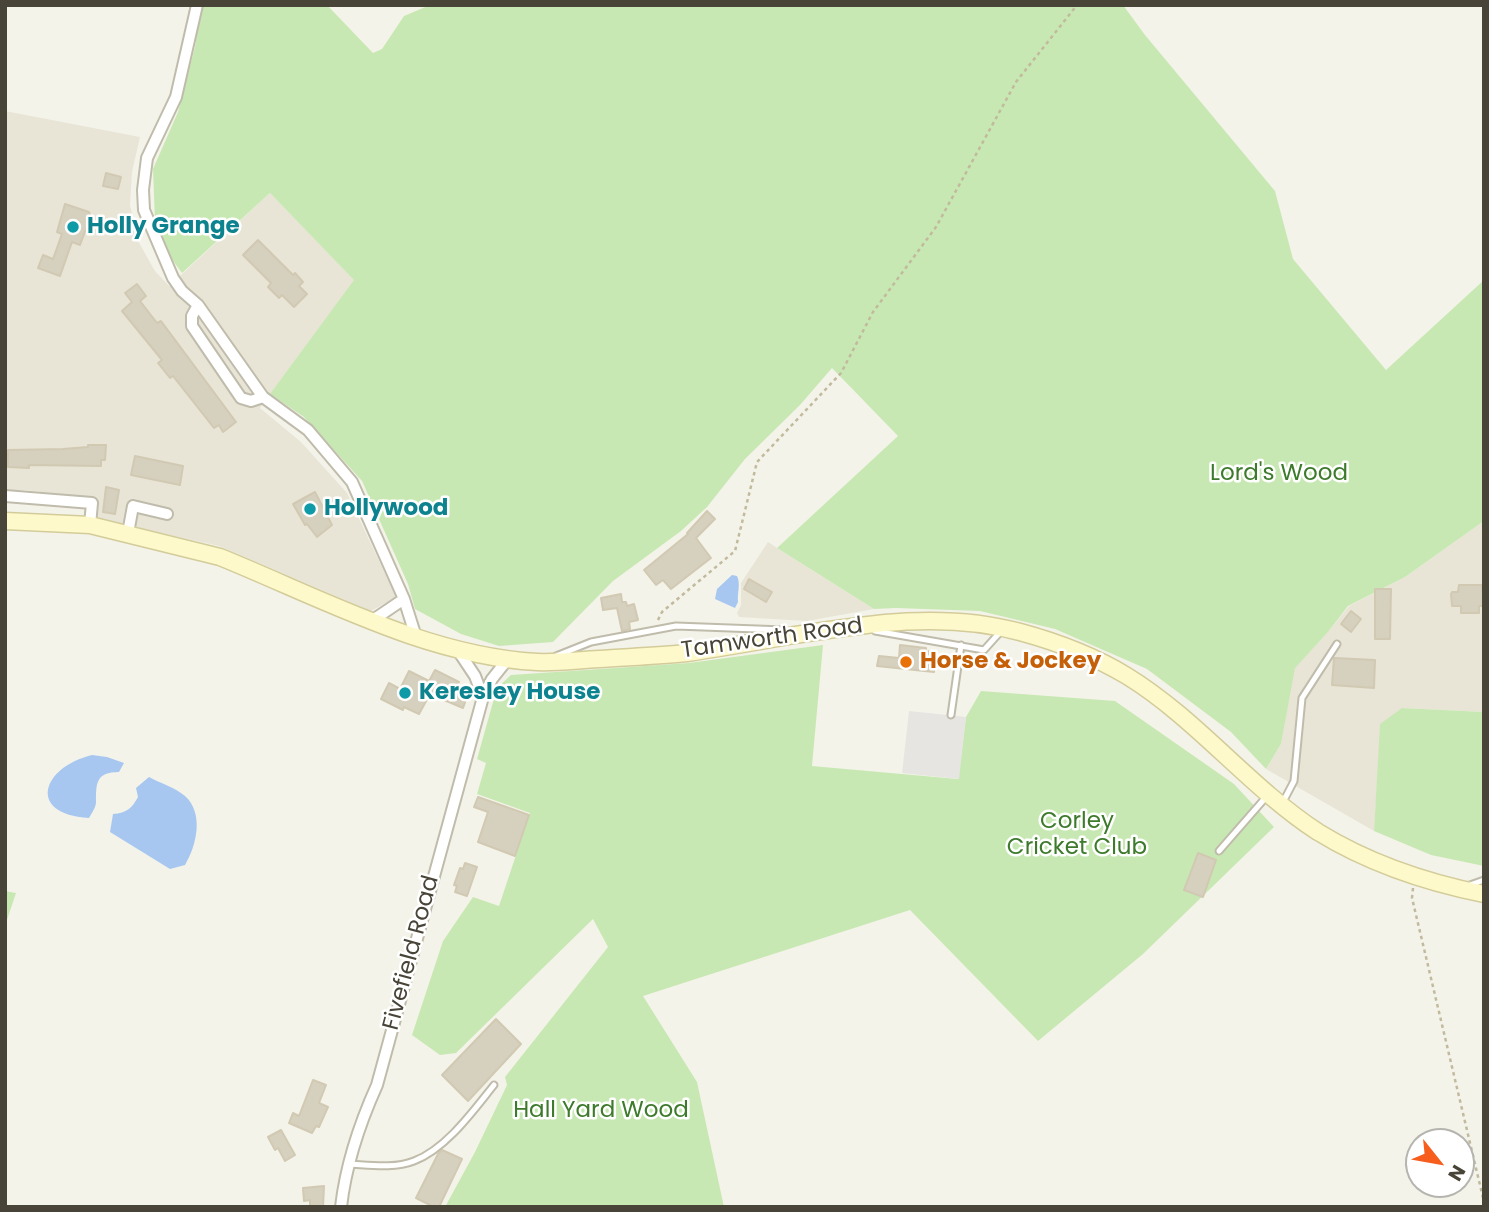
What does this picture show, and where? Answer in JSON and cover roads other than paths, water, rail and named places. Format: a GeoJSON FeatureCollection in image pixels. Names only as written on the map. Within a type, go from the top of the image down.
{"type":"FeatureCollection","features":[{"type":"Feature","properties":{"kind":"main road","name":"Tamworth Road"},"geometry":{"type":"LineString","coordinates":[[5,521],[90,525],[220,557],[416,637],[457,649],[508,659],[541,662],[685,653],[819,631],[930,621],[969,622],[1004,628],[1075,650],[1128,677],[1275,799],[1347,849],[1414,877],[1484,894]]}},
{"type":"Feature","properties":{"kind":"street"},"geometry":{"type":"LineString","coordinates":[[197,5],[176,97],[147,158],[143,190],[144,210],[173,278],[182,291],[198,304],[263,397],[308,430],[352,482],[404,599],[416,637]]}},
{"type":"Feature","properties":{"kind":"street"},"geometry":{"type":"LineString","coordinates":[[198,304],[192,316],[192,326],[240,398],[251,401],[263,397]]}},
{"type":"Feature","properties":{"kind":"street"},"geometry":{"type":"LineString","coordinates":[[5,496],[92,503],[90,525]]}},
{"type":"Feature","properties":{"kind":"street"},"geometry":{"type":"LineString","coordinates":[[121,504],[167,514]]}},
{"type":"Feature","properties":{"kind":"street"},"geometry":{"type":"LineString","coordinates":[[128,533],[134,506]]}},
{"type":"Feature","properties":{"kind":"street"},"geometry":{"type":"LineString","coordinates":[[373,620],[404,599]]}},
{"type":"Feature","properties":{"kind":"street"},"geometry":{"type":"LineString","coordinates":[[457,649],[475,676],[483,697]]}},
{"type":"Feature","properties":{"kind":"street","name":"Fivefield Road"},"geometry":{"type":"LineString","coordinates":[[341,1207],[348,1164],[359,1123],[377,1085],[483,697],[492,679],[508,659]]}},
{"type":"Feature","properties":{"kind":"lane"},"geometry":{"type":"LineString","coordinates":[[541,662],[592,642],[676,626],[819,631]]}},
{"type":"Feature","properties":{"kind":"lane"},"geometry":{"type":"LineString","coordinates":[[852,627],[984,650],[1004,628]]}},
{"type":"Feature","properties":{"kind":"lane"},"geometry":{"type":"LineString","coordinates":[[1219,851],[1294,780],[1302,698],[1337,644]]}},
{"type":"Feature","properties":{"kind":"lane"},"geometry":{"type":"LineString","coordinates":[[951,715],[961,645]]}},
{"type":"Feature","properties":{"kind":"lane"},"geometry":{"type":"LineString","coordinates":[[1460,889],[1484,880]]}},
{"type":"Feature","properties":{"kind":"lane"},"geometry":{"type":"LineString","coordinates":[[348,1164],[396,1165],[414,1161],[460,1127],[494,1085]]}},
{"type":"Feature","properties":{"kind":"water"},"geometry":{"type":"Polygon","coordinates":[[[732,575],[737,576],[739,582],[735,608],[715,599],[717,589],[732,575]]]}},
{"type":"Feature","properties":{"kind":"water"},"geometry":{"type":"Polygon","coordinates":[[[92,755],[124,763],[119,772],[106,774],[99,780],[95,806],[89,818],[69,815],[56,808],[49,799],[48,790],[52,779],[75,761],[92,755]]]}},
{"type":"Feature","properties":{"kind":"water"},"geometry":{"type":"Polygon","coordinates":[[[149,777],[181,793],[195,811],[197,829],[193,848],[185,865],[170,869],[110,832],[113,814],[131,807],[138,797],[136,788],[149,777]]]}},
{"type":"Feature","properties":{"kind":"place","name":"Holly Grange"},"geometry":{"type":"Point","coordinates":[73,227]}},
{"type":"Feature","properties":{"kind":"place","name":"Hollywood"},"geometry":{"type":"Point","coordinates":[310,509]}},
{"type":"Feature","properties":{"kind":"place","name":"Horse & Jockey"},"geometry":{"type":"Point","coordinates":[906,662]}},
{"type":"Feature","properties":{"kind":"place","name":"Keresley House"},"geometry":{"type":"Point","coordinates":[405,693]}},
{"type":"Feature","properties":{"kind":"park label","name":"Lord's Wood"},"geometry":{"type":"Point","coordinates":[1279,474]}},
{"type":"Feature","properties":{"kind":"park label","name":"Corley Cricket Club"},"geometry":{"type":"Point","coordinates":[1077,835]}},
{"type":"Feature","properties":{"kind":"park label","name":"Hall Yard Wood"},"geometry":{"type":"Point","coordinates":[601,1111]}}]}
